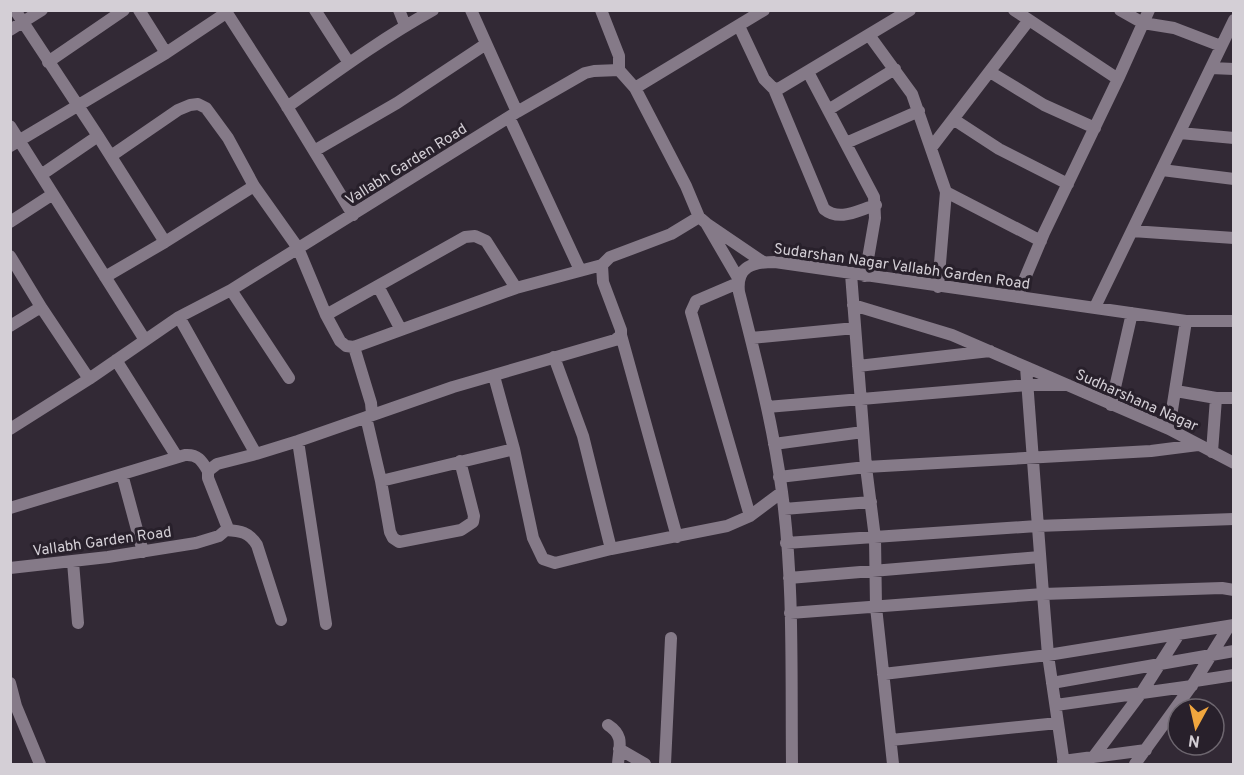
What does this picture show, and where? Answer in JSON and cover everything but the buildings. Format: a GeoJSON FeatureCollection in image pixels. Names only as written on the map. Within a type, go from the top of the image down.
{"type":"FeatureCollection","features":[{"type":"Feature","properties":{"kind":"street"},"geometry":{"type":"LineString","coordinates":[[15,10],[165,242]]}},
{"type":"Feature","properties":{"kind":"street"},"geometry":{"type":"LineString","coordinates":[[10,30],[42,10]]}},
{"type":"Feature","properties":{"kind":"street"},"geometry":{"type":"LineString","coordinates":[[48,62],[124,10]]}},
{"type":"Feature","properties":{"kind":"street"},"geometry":{"type":"LineString","coordinates":[[139,10],[166,53]]}},
{"type":"Feature","properties":{"kind":"street"},"geometry":{"type":"LineString","coordinates":[[315,10],[348,63]]}},
{"type":"Feature","properties":{"kind":"street"},"geometry":{"type":"LineString","coordinates":[[399,10],[405,25]]}},
{"type":"Feature","properties":{"kind":"street"},"geometry":{"type":"LineString","coordinates":[[287,107],[348,63],[432,10]]}},
{"type":"Feature","properties":{"kind":"street"},"geometry":{"type":"LineString","coordinates":[[471,10],[513,115],[580,270]]}},
{"type":"Feature","properties":{"kind":"street"},"geometry":{"type":"LineString","coordinates":[[602,10],[619,56],[619,70],[635,88],[703,220],[738,280],[767,407],[784,509],[789,578],[792,765]]}},
{"type":"Feature","properties":{"kind":"street"},"geometry":{"type":"LineString","coordinates":[[635,88],[764,10]]}},
{"type":"Feature","properties":{"kind":"street"},"geometry":{"type":"LineString","coordinates":[[739,26],[764,79],[768,86],[774,89],[808,72],[910,10]]}},
{"type":"Feature","properties":{"kind":"street"},"geometry":{"type":"LineString","coordinates":[[1014,10],[1119,79]]}},
{"type":"Feature","properties":{"kind":"street"},"geometry":{"type":"LineString","coordinates":[[1120,10],[1143,23],[1174,28],[1221,46]]}},
{"type":"Feature","properties":{"kind":"street"},"geometry":{"type":"LineString","coordinates":[[1017,297],[1149,10]]}},
{"type":"Feature","properties":{"kind":"street"},"geometry":{"type":"LineString","coordinates":[[15,143],[166,53],[225,12],[353,215]]}},
{"type":"Feature","properties":{"kind":"street"},"geometry":{"type":"LineString","coordinates":[[931,148],[1029,20]]}},
{"type":"Feature","properties":{"kind":"street"},"geometry":{"type":"LineString","coordinates":[[1095,307],[1233,20]]}},
{"type":"Feature","properties":{"kind":"street"},"geometry":{"type":"LineString","coordinates":[[869,35],[912,94],[946,192],[938,287]]}},
{"type":"Feature","properties":{"kind":"street"},"geometry":{"type":"LineString","coordinates":[[314,151],[397,103],[486,44]]}},
{"type":"Feature","properties":{"kind":"street"},"geometry":{"type":"LineString","coordinates":[[1211,68],[1233,69]]}},
{"type":"Feature","properties":{"kind":"street"},"geometry":{"type":"LineString","coordinates":[[828,110],[895,69]]}},
{"type":"Feature","properties":{"kind":"street","name":"Vallabh Garden Road"},"geometry":{"type":"LineString","coordinates":[[10,429],[89,379],[179,317],[231,290],[513,115],[585,73],[594,70],[619,70]]}},
{"type":"Feature","properties":{"kind":"street"},"geometry":{"type":"LineString","coordinates":[[808,72],[874,196],[876,205],[865,276]]}},
{"type":"Feature","properties":{"kind":"street"},"geometry":{"type":"LineString","coordinates":[[990,72],[1044,105],[1095,128]]}},
{"type":"Feature","properties":{"kind":"street"},"geometry":{"type":"LineString","coordinates":[[774,89],[824,209],[838,217],[876,205]]}},
{"type":"Feature","properties":{"kind":"street"},"geometry":{"type":"LineString","coordinates":[[111,156],[178,110],[198,104],[206,108],[213,115],[254,186],[298,248],[326,315],[340,341],[346,346],[354,347],[516,288],[602,265],[610,258],[703,220]]}},
{"type":"Feature","properties":{"kind":"street"},"geometry":{"type":"LineString","coordinates":[[846,143],[919,111]]}},
{"type":"Feature","properties":{"kind":"street"},"geometry":{"type":"LineString","coordinates":[[953,119],[999,149],[1068,184]]}},
{"type":"Feature","properties":{"kind":"street"},"geometry":{"type":"LineString","coordinates":[[10,126],[15,143],[41,175],[145,340]]}},
{"type":"Feature","properties":{"kind":"street"},"geometry":{"type":"LineString","coordinates":[[1180,133],[1233,138]]}},
{"type":"Feature","properties":{"kind":"street"},"geometry":{"type":"LineString","coordinates":[[41,175],[98,136]]}},
{"type":"Feature","properties":{"kind":"street"},"geometry":{"type":"LineString","coordinates":[[1162,170],[1233,179]]}},
{"type":"Feature","properties":{"kind":"street"},"geometry":{"type":"LineString","coordinates":[[105,277],[254,186]]}},
{"type":"Feature","properties":{"kind":"street"},"geometry":{"type":"LineString","coordinates":[[946,192],[1041,241]]}},
{"type":"Feature","properties":{"kind":"street"},"geometry":{"type":"LineString","coordinates":[[10,222],[53,194]]}},
{"type":"Feature","properties":{"kind":"street"},"geometry":{"type":"LineString","coordinates":[[703,220],[763,262]]}},
{"type":"Feature","properties":{"kind":"street"},"geometry":{"type":"LineString","coordinates":[[1132,231],[1233,238]]}},
{"type":"Feature","properties":{"kind":"street"},"geometry":{"type":"LineString","coordinates":[[326,315],[465,237],[475,236],[486,241],[516,288]]}},
{"type":"Feature","properties":{"kind":"street"},"geometry":{"type":"LineString","coordinates":[[10,256],[89,379]]}},
{"type":"Feature","properties":{"kind":"street","name":"Sudarshan Nagar Vallabh Garden Road"},"geometry":{"type":"LineString","coordinates":[[750,516],[691,312],[696,301],[738,280],[745,269],[763,262],[775,262],[1186,321],[1233,321]]}},
{"type":"Feature","properties":{"kind":"street"},"geometry":{"type":"LineString","coordinates":[[602,265],[603,282],[619,325],[677,537]]}},
{"type":"Feature","properties":{"kind":"street"},"geometry":{"type":"LineString","coordinates":[[851,274],[866,467],[875,538],[876,607],[893,765]]}},
{"type":"Feature","properties":{"kind":"street"},"geometry":{"type":"LineString","coordinates":[[378,286],[401,330]]}},
{"type":"Feature","properties":{"kind":"street"},"geometry":{"type":"LineString","coordinates":[[231,290],[289,378]]}},
{"type":"Feature","properties":{"kind":"street","name":"Sudharshana Nagar"},"geometry":{"type":"LineString","coordinates":[[853,305],[952,335],[991,351],[1169,429],[1233,463]]}},
{"type":"Feature","properties":{"kind":"street"},"geometry":{"type":"LineString","coordinates":[[10,326],[41,307]]}},
{"type":"Feature","properties":{"kind":"street"},"geometry":{"type":"LineString","coordinates":[[1111,405],[1132,313]]}},
{"type":"Feature","properties":{"kind":"street"},"geometry":{"type":"LineString","coordinates":[[179,317],[256,454]]}},
{"type":"Feature","properties":{"kind":"street"},"geometry":{"type":"LineString","coordinates":[[1169,429],[1186,321]]}},
{"type":"Feature","properties":{"kind":"street"},"geometry":{"type":"LineString","coordinates":[[751,338],[855,328]]}},
{"type":"Feature","properties":{"kind":"street"},"geometry":{"type":"LineString","coordinates":[[281,620],[257,545],[251,536],[241,531],[226,530],[226,520],[208,478],[213,467],[297,441],[453,387],[615,340],[621,335]]}},
{"type":"Feature","properties":{"kind":"street"},"geometry":{"type":"LineString","coordinates":[[354,347],[371,403],[369,416],[393,538],[399,542],[407,541],[461,530],[473,522],[474,516],[460,461]]}},
{"type":"Feature","properties":{"kind":"street"},"geometry":{"type":"LineString","coordinates":[[858,366],[991,351]]}},
{"type":"Feature","properties":{"kind":"street"},"geometry":{"type":"LineString","coordinates":[[554,357],[583,436],[611,549]]}},
{"type":"Feature","properties":{"kind":"street"},"geometry":{"type":"LineString","coordinates":[[116,360],[177,457]]}},
{"type":"Feature","properties":{"kind":"street"},"geometry":{"type":"LineString","coordinates":[[1026,367],[1042,594],[1048,655],[1064,763],[1090,761],[1146,750]]}},
{"type":"Feature","properties":{"kind":"street"},"geometry":{"type":"LineString","coordinates":[[494,376],[514,449],[533,538],[543,559],[555,563],[611,549],[727,526],[750,516],[782,492]]}},
{"type":"Feature","properties":{"kind":"street"},"geometry":{"type":"LineString","coordinates":[[767,407],[1027,386],[1068,385]]}},
{"type":"Feature","properties":{"kind":"street"},"geometry":{"type":"LineString","coordinates":[[1176,391],[1216,398],[1233,398]]}},
{"type":"Feature","properties":{"kind":"street"},"geometry":{"type":"LineString","coordinates":[[1212,452],[1216,398]]}},
{"type":"Feature","properties":{"kind":"street"},"geometry":{"type":"LineString","coordinates":[[774,444],[863,432]]}},
{"type":"Feature","properties":{"kind":"street"},"geometry":{"type":"LineString","coordinates":[[297,441],[326,624]]}},
{"type":"Feature","properties":{"kind":"street"},"geometry":{"type":"LineString","coordinates":[[779,477],[866,467],[1151,451],[1198,445]]}},
{"type":"Feature","properties":{"kind":"street"},"geometry":{"type":"LineString","coordinates":[[381,481],[514,449]]}},
{"type":"Feature","properties":{"kind":"street"},"geometry":{"type":"LineString","coordinates":[[10,508],[177,457],[193,454],[213,467]]}},
{"type":"Feature","properties":{"kind":"street"},"geometry":{"type":"LineString","coordinates":[[122,474],[143,552]]}},
{"type":"Feature","properties":{"kind":"street"},"geometry":{"type":"LineString","coordinates":[[784,509],[870,502]]}},
{"type":"Feature","properties":{"kind":"street"},"geometry":{"type":"LineString","coordinates":[[786,543],[1037,526],[1233,519]]}},
{"type":"Feature","properties":{"kind":"street","name":"Vallabh Garden Road"},"geometry":{"type":"LineString","coordinates":[[10,568],[143,552],[196,543],[219,536],[226,530]]}},
{"type":"Feature","properties":{"kind":"street"},"geometry":{"type":"LineString","coordinates":[[789,578],[1040,557]]}},
{"type":"Feature","properties":{"kind":"street"},"geometry":{"type":"LineString","coordinates":[[73,561],[78,623]]}},
{"type":"Feature","properties":{"kind":"street"},"geometry":{"type":"LineString","coordinates":[[790,613],[1042,594],[1222,588],[1233,590]]}},
{"type":"Feature","properties":{"kind":"street"},"geometry":{"type":"LineString","coordinates":[[883,674],[1048,655],[1231,625]]}},
{"type":"Feature","properties":{"kind":"street"},"geometry":{"type":"LineString","coordinates":[[1135,765],[1231,625]]}},
{"type":"Feature","properties":{"kind":"street"},"geometry":{"type":"LineString","coordinates":[[1090,761],[1142,692],[1179,634]]}},
{"type":"Feature","properties":{"kind":"street"},"geometry":{"type":"LineString","coordinates":[[665,765],[671,638]]}},
{"type":"Feature","properties":{"kind":"street"},"geometry":{"type":"LineString","coordinates":[[1053,683],[1233,651]]}},
{"type":"Feature","properties":{"kind":"street"},"geometry":{"type":"LineString","coordinates":[[1056,705],[1233,675]]}},
{"type":"Feature","properties":{"kind":"street"},"geometry":{"type":"LineString","coordinates":[[10,683],[13,707],[40,765]]}},
{"type":"Feature","properties":{"kind":"street"},"geometry":{"type":"LineString","coordinates":[[891,740],[1058,723]]}},
{"type":"Feature","properties":{"kind":"street"},"geometry":{"type":"LineString","coordinates":[[608,725],[618,733],[618,765]]}},
{"type":"Feature","properties":{"kind":"street"},"geometry":{"type":"LineString","coordinates":[[619,749],[645,765]]}}]}
